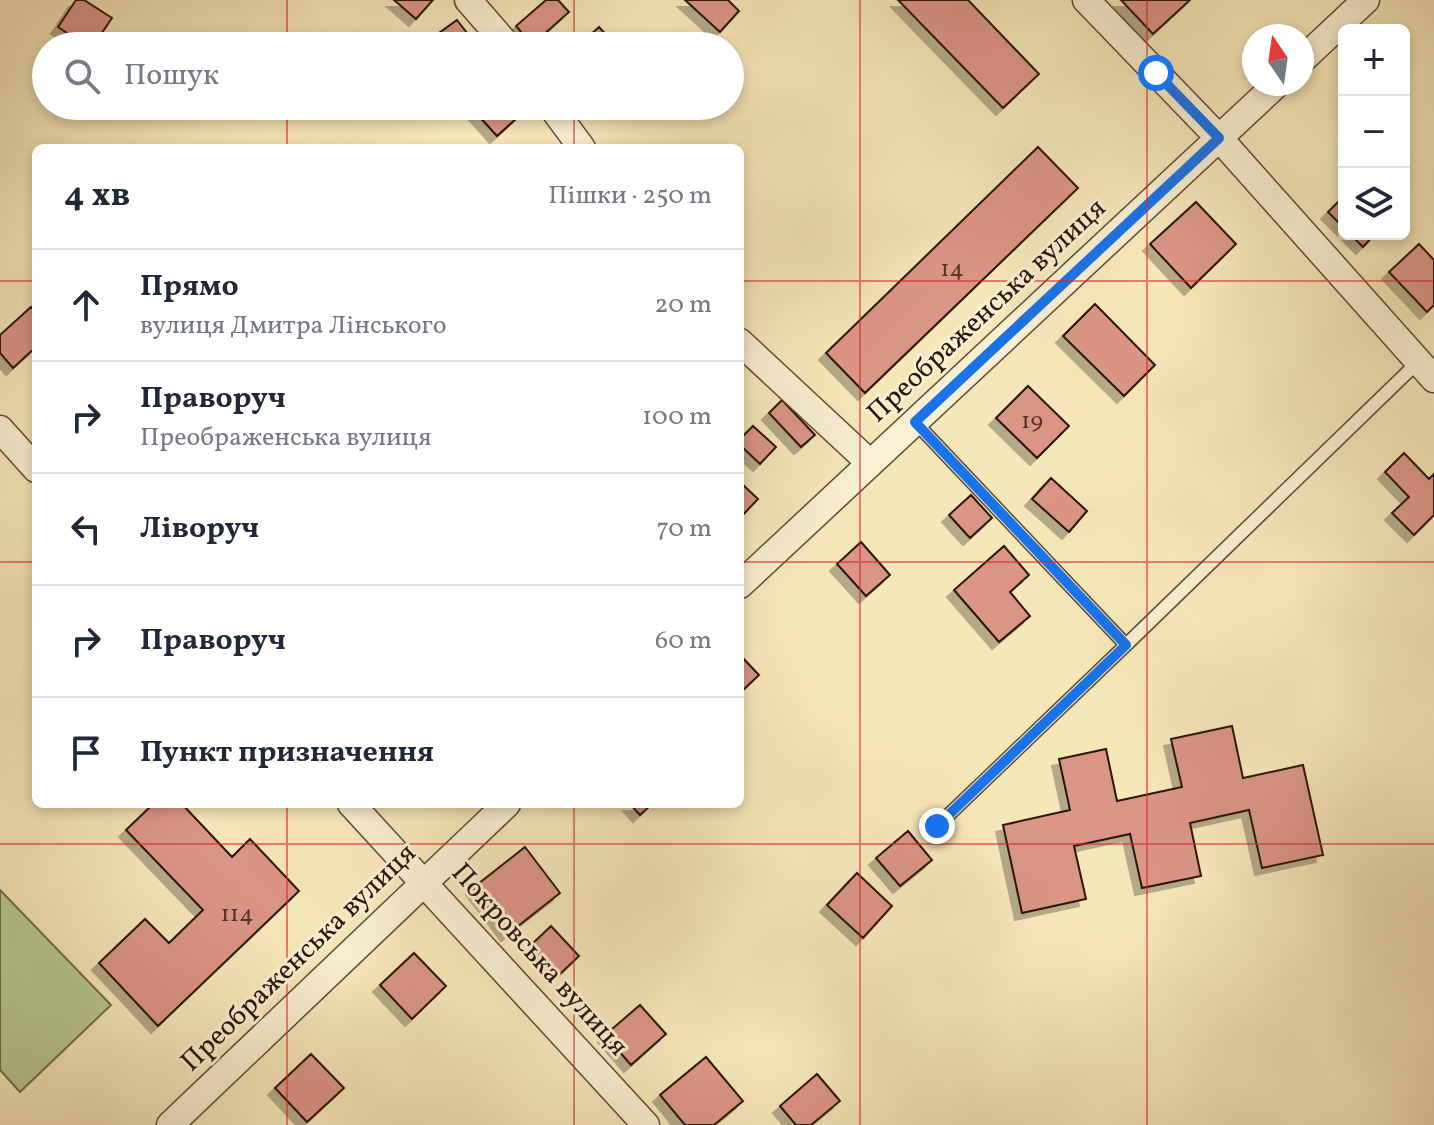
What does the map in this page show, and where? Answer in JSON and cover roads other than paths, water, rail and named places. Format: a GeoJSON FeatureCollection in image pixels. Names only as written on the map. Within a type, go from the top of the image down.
{"type":"FeatureCollection","features":[{"type":"Feature","properties":{"kind":"street"},"geometry":{"type":"LineString","coordinates":[[468,0],[496,32]]}},
{"type":"Feature","properties":{"kind":"street"},"geometry":{"type":"LineString","coordinates":[[1086,0],[1219,138],[1426,371]]}},
{"type":"Feature","properties":{"kind":"street"},"geometry":{"type":"LineString","coordinates":[[1314,49],[1366,0]]}},
{"type":"Feature","properties":{"kind":"street","name":"Преображенська вулиця"},"geometry":{"type":"LineString","coordinates":[[744,581],[1264,96]]}},
{"type":"Feature","properties":{"kind":"street"},"geometry":{"type":"LineString","coordinates":[[561,120],[579,144]]}},
{"type":"Feature","properties":{"kind":"street"},"geometry":{"type":"LineString","coordinates":[[744,346],[870,463]]}},
{"type":"Feature","properties":{"kind":"street"},"geometry":{"type":"LineString","coordinates":[[0,429],[32,465]]}},
{"type":"Feature","properties":{"kind":"street","name":"Покровська вулиця"},"geometry":{"type":"LineString","coordinates":[[355,808],[646,1125]]}},
{"type":"Feature","properties":{"kind":"street","name":"Преображенська вулиця"},"geometry":{"type":"LineString","coordinates":[[170,1125],[503,808]]}},
{"type":"Feature","properties":{"kind":"lane"},"geometry":{"type":"LineString","coordinates":[[937,826],[1126,645],[1426,371]]}},
{"type":"Feature","properties":{"kind":"lane"},"geometry":{"type":"LineString","coordinates":[[915,422],[1126,645]]}}]}
